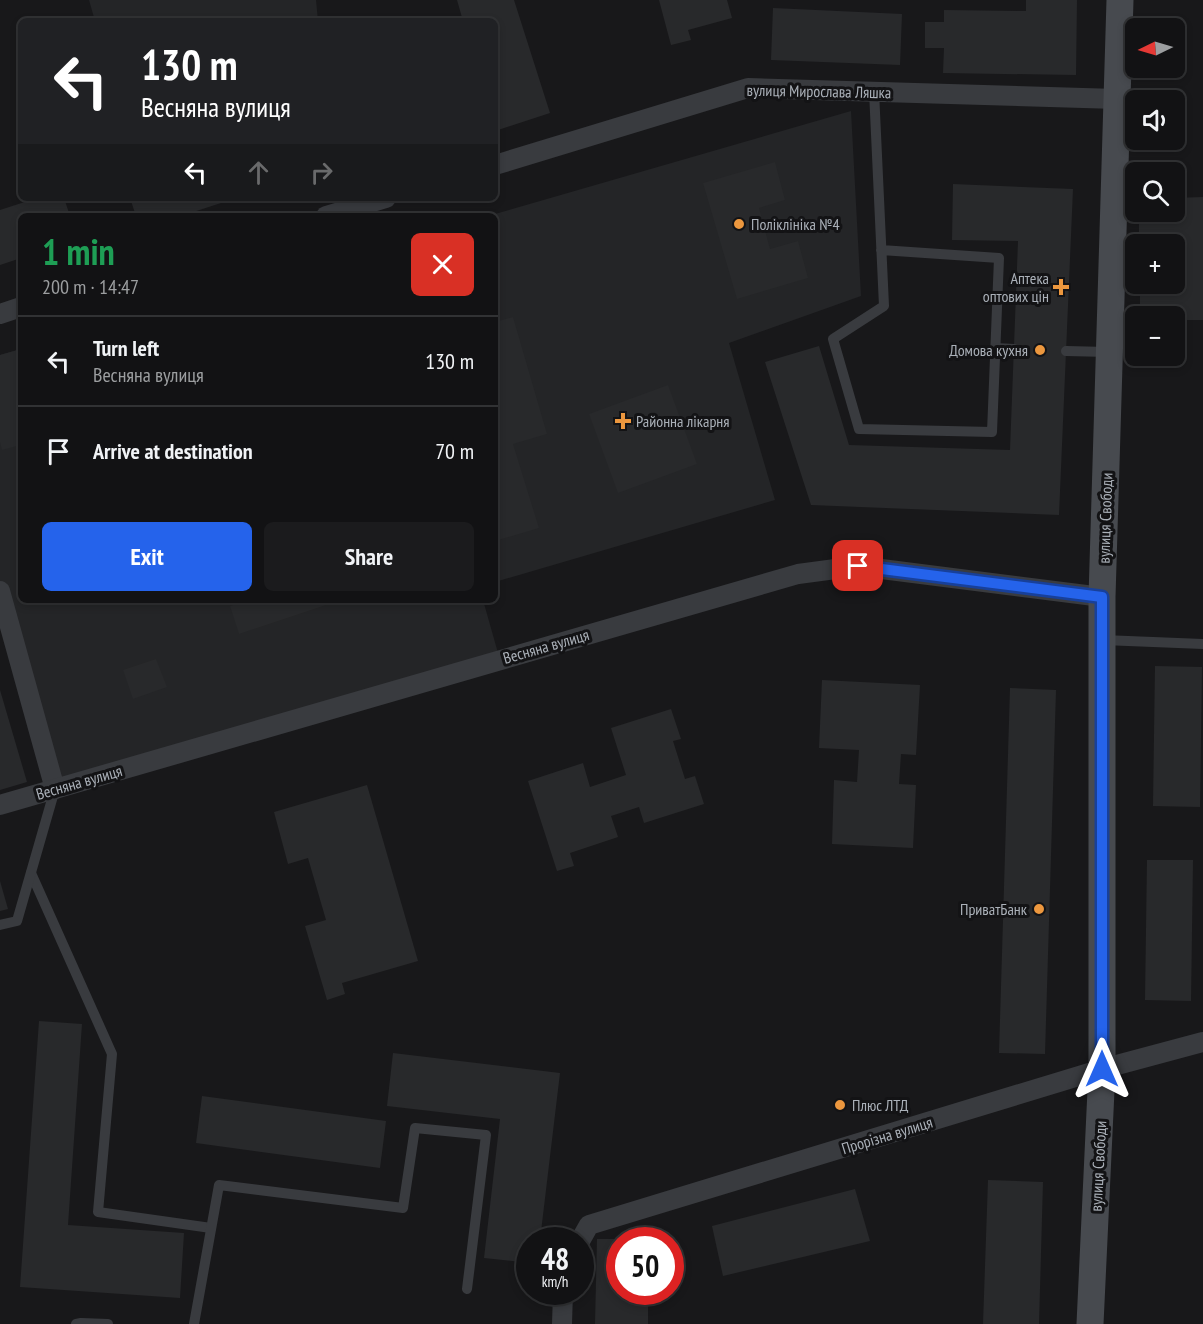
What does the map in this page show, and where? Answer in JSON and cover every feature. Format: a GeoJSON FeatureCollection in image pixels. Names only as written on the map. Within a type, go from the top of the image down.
{"type":"FeatureCollection","features":[{"type":"Feature","properties":{"kind":"main road","name":"вулиця Свободи"},"geometry":{"type":"LineString","coordinates":[[1090,1324],[1102,1069],[1102,597],[1120,0]]}},
{"type":"Feature","properties":{"kind":"street","name":"вулиця Мирослава Ляшка"},"geometry":{"type":"LineString","coordinates":[[498,164],[748,88],[1117,99]]}},
{"type":"Feature","properties":{"kind":"street"},"geometry":{"type":"LineString","coordinates":[[336,213],[376,201]]}},
{"type":"Feature","properties":{"kind":"street"},"geometry":{"type":"LineString","coordinates":[[0,314],[18,309]]}},
{"type":"Feature","properties":{"kind":"street","name":"Весняна вулиця"},"geometry":{"type":"LineString","coordinates":[[0,805],[798,574],[858,566],[1102,597]]}},
{"type":"Feature","properties":{"kind":"street"},"geometry":{"type":"LineString","coordinates":[[0,591],[55,789]]}},
{"type":"Feature","properties":{"kind":"street","name":"Прорізна вулиця"},"geometry":{"type":"LineString","coordinates":[[588,1227],[1102,1069],[1203,1042]]}},
{"type":"Feature","properties":{"kind":"street"},"geometry":{"type":"LineString","coordinates":[[562,1324],[563,1305]]}},
{"type":"Feature","properties":{"kind":"lane"},"geometry":{"type":"LineString","coordinates":[[874,92],[884,306],[833,339],[859,429],[992,432],[999,258],[882,250]]}},
{"type":"Feature","properties":{"kind":"lane"},"geometry":{"type":"LineString","coordinates":[[995,348],[1014,349]]}},
{"type":"Feature","properties":{"kind":"lane"},"geometry":{"type":"LineString","coordinates":[[1066,351],[1110,352]]}},
{"type":"Feature","properties":{"kind":"lane"},"geometry":{"type":"LineString","coordinates":[[1102,640],[1203,644]]}},
{"type":"Feature","properties":{"kind":"lane"},"geometry":{"type":"LineString","coordinates":[[0,925],[17,921],[55,789]]}},
{"type":"Feature","properties":{"kind":"lane"},"geometry":{"type":"LineString","coordinates":[[31,873],[112,1054],[98,1212],[212,1228]]}},
{"type":"Feature","properties":{"kind":"lane"},"geometry":{"type":"LineString","coordinates":[[194,1324],[219,1185],[403,1208],[415,1128],[486,1135],[467,1289]]}},
{"type":"Feature","properties":{"kind":"lane"},"geometry":{"type":"LineString","coordinates":[[76,1324],[108,1324]]}},
{"type":"Feature","properties":{"kind":"shaded area"},"geometry":{"type":"Polygon","coordinates":[[[89,0],[316,0],[318,18],[94,18],[89,0]]]}},
{"type":"Feature","properties":{"kind":"shaded area","name":"Районна лікарня"},"geometry":{"type":"Polygon","coordinates":[[[851,111],[861,296],[729,343],[775,500],[498,581],[498,213],[851,111]]]}},
{"type":"Feature","properties":{"kind":"shaded area"},"geometry":{"type":"Polygon","coordinates":[[[18,350],[18,603],[484,603],[500,660],[55,789],[0,591],[0,355],[18,350]]]}},
{"type":"Feature","properties":{"kind":"building"},"geometry":{"type":"Polygon","coordinates":[[[457,0],[514,0],[550,113],[498,130],[498,18],[462,18],[457,0]]]}},
{"type":"Feature","properties":{"kind":"building"},"geometry":{"type":"Polygon","coordinates":[[[659,0],[727,0],[732,18],[688,30],[691,40],[671,45],[659,0]]]}},
{"type":"Feature","properties":{"kind":"building"},"geometry":{"type":"Polygon","coordinates":[[[1026,0],[1077,0],[1076,75],[943,73],[944,48],[925,48],[925,22],[944,22],[944,10],[1026,11],[1026,0]]]}},
{"type":"Feature","properties":{"kind":"building"},"geometry":{"type":"Polygon","coordinates":[[[773,8],[902,14],[900,65],[771,60],[773,8]]]}},
{"type":"Feature","properties":{"kind":"building","name":"Поліклініка №4"},"geometry":{"type":"Polygon","coordinates":[[[775,162],[785,200],[759,208],[770,249],[798,241],[808,278],[737,299],[703,183],[775,162]]]}},
{"type":"Feature","properties":{"kind":"building","name":"Домова кухня"},"geometry":{"type":"Polygon","coordinates":[[[953,184],[1073,189],[1059,515],[811,505],[765,362],[819,346],[849,445],[1010,450],[1018,241],[952,240],[953,184]]]}},
{"type":"Feature","properties":{"kind":"building"},"geometry":{"type":"Polygon","coordinates":[[[1203,197],[1203,320],[1185,320],[1185,306],[1140,306],[1140,294],[1185,294],[1185,234],[1139,234],[1139,222],[1185,222],[1185,198],[1203,197]]]}},
{"type":"Feature","properties":{"kind":"building"},"geometry":{"type":"Polygon","coordinates":[[[28,201],[65,201],[69,213],[18,213],[18,259],[0,265],[0,210],[28,201]]]}},
{"type":"Feature","properties":{"kind":"building"},"geometry":{"type":"Polygon","coordinates":[[[131,201],[221,201],[221,203],[190,213],[135,213],[131,201]]]}},
{"type":"Feature","properties":{"kind":"building"},"geometry":{"type":"Polygon","coordinates":[[[513,317],[547,434],[513,444],[539,528],[498,540],[498,321],[513,317]]]}},
{"type":"Feature","properties":{"kind":"building"},"geometry":{"type":"Polygon","coordinates":[[[18,350],[18,446],[2,450],[0,442],[0,355],[18,350]]]}},
{"type":"Feature","properties":{"kind":"building"},"geometry":{"type":"Polygon","coordinates":[[[668,385],[697,464],[618,493],[589,414],[668,385]]]}},
{"type":"Feature","properties":{"kind":"building"},"geometry":{"type":"Polygon","coordinates":[[[239,603],[332,603],[239,634],[230,606],[239,603]]]}},
{"type":"Feature","properties":{"kind":"building"},"geometry":{"type":"Polygon","coordinates":[[[156,659],[167,687],[133,699],[123,670],[156,659]]]}},
{"type":"Feature","properties":{"kind":"building"},"geometry":{"type":"Polygon","coordinates":[[[1155,666],[1202,667],[1200,807],[1153,806],[1155,666]]]}},
{"type":"Feature","properties":{"kind":"building"},"geometry":{"type":"Polygon","coordinates":[[[822,680],[920,685],[916,755],[901,754],[899,784],[916,785],[913,848],[832,844],[834,780],[857,782],[859,750],[819,748],[822,680]]]}},
{"type":"Feature","properties":{"kind":"building"},"geometry":{"type":"Polygon","coordinates":[[[1010,688],[1056,690],[1045,1054],[999,1053],[1010,688]]]}},
{"type":"Feature","properties":{"kind":"building"},"geometry":{"type":"Polygon","coordinates":[[[0,690],[27,782],[0,790],[0,690]]]}},
{"type":"Feature","properties":{"kind":"building"},"geometry":{"type":"Polygon","coordinates":[[[671,709],[681,739],[673,741],[685,779],[695,776],[704,804],[644,823],[639,807],[611,816],[618,837],[570,853],[574,866],[557,871],[528,781],[583,763],[590,787],[626,775],[611,728],[671,709]]]}},
{"type":"Feature","properties":{"kind":"building"},"geometry":{"type":"Polygon","coordinates":[[[367,785],[418,961],[342,983],[345,994],[327,1000],[305,926],[326,920],[308,858],[288,864],[274,812],[367,785]]]}},
{"type":"Feature","properties":{"kind":"building"},"geometry":{"type":"Polygon","coordinates":[[[1147,860],[1193,860],[1191,1001],[1145,1000],[1147,860]]]}},
{"type":"Feature","properties":{"kind":"building"},"geometry":{"type":"Polygon","coordinates":[[[0,881],[8,909],[0,911],[0,881]]]}},
{"type":"Feature","properties":{"kind":"building"},"geometry":{"type":"Polygon","coordinates":[[[39,1021],[82,1024],[68,1225],[184,1233],[180,1298],[20,1287],[39,1021]]]}},
{"type":"Feature","properties":{"kind":"building"},"geometry":{"type":"Polygon","coordinates":[[[393,1053],[560,1073],[542,1227],[516,1227],[516,1261],[484,1258],[500,1119],[387,1106],[393,1053]]]}},
{"type":"Feature","properties":{"kind":"building"},"geometry":{"type":"Polygon","coordinates":[[[202,1096],[386,1121],[380,1168],[196,1143],[202,1096]]]}},
{"type":"Feature","properties":{"kind":"building"},"geometry":{"type":"Polygon","coordinates":[[[988,1180],[1043,1182],[1039,1324],[983,1324],[988,1180]]]}},
{"type":"Feature","properties":{"kind":"building"},"geometry":{"type":"Polygon","coordinates":[[[855,1189],[870,1241],[723,1276],[712,1226],[855,1189]]]}},
{"type":"Feature","properties":{"kind":"building"},"geometry":{"type":"Polygon","coordinates":[[[597,1239],[606,1239],[606,1305],[648,1305],[648,1324],[595,1324],[597,1239]]]}},
{"type":"Feature","properties":{"kind":"place","name":"Поліклініка №4"},"geometry":{"type":"Point","coordinates":[739,224]}},
{"type":"Feature","properties":{"kind":"place","name":"Аптека оптових цін"},"geometry":{"type":"Point","coordinates":[1061,287]}},
{"type":"Feature","properties":{"kind":"place","name":"Домова кухня"},"geometry":{"type":"Point","coordinates":[1040,350]}},
{"type":"Feature","properties":{"kind":"place","name":"Районна лікарня"},"geometry":{"type":"Point","coordinates":[623,421]}},
{"type":"Feature","properties":{"kind":"place","name":"ПриватБанк"},"geometry":{"type":"Point","coordinates":[1039,909]}},
{"type":"Feature","properties":{"kind":"place","name":"Плюс ЛТД"},"geometry":{"type":"Point","coordinates":[840,1105]}},
{"type":"Feature","properties":{"kind":"route"},"geometry":{"type":"LineString","coordinates":[[858,566],[1102,597],[1102,1069]]}}]}
